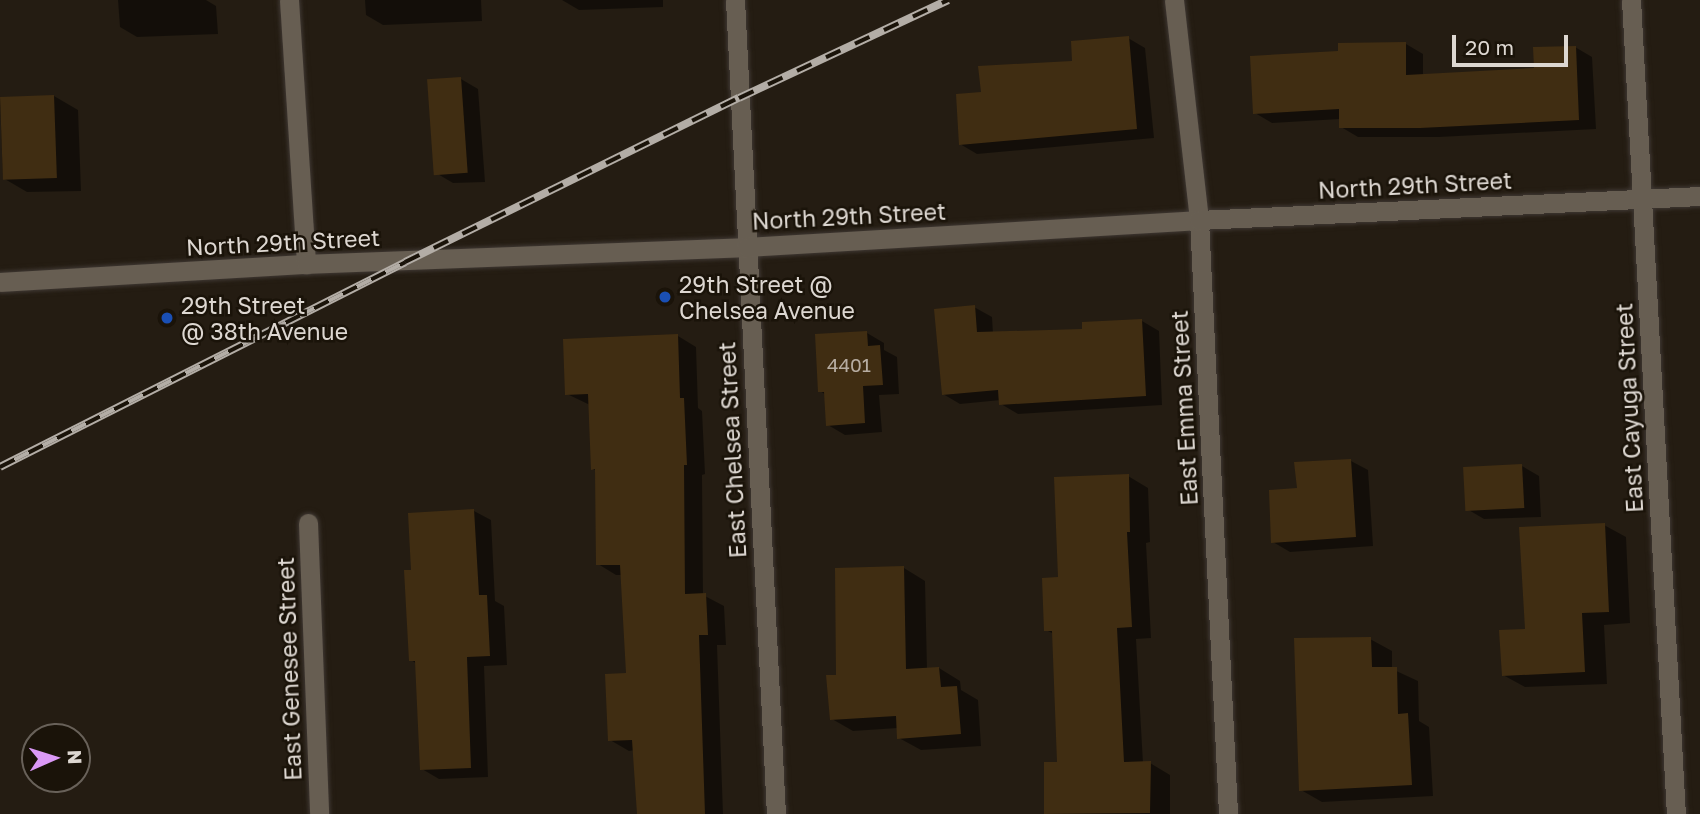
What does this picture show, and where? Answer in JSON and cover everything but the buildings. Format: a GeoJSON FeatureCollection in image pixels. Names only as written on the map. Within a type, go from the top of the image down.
{"type":"FeatureCollection","features":[{"type":"Feature","properties":{"kind":"street"},"geometry":{"type":"LineString","coordinates":[[289,0],[306,264]]}},
{"type":"Feature","properties":{"kind":"street","name":"East Chelsea Street"},"geometry":{"type":"LineString","coordinates":[[735,0],[776,814]]}},
{"type":"Feature","properties":{"kind":"street","name":"East Emma Street"},"geometry":{"type":"LineString","coordinates":[[1174,0],[1199,220],[1228,814]]}},
{"type":"Feature","properties":{"kind":"street","name":"East Cayuga Street"},"geometry":{"type":"LineString","coordinates":[[1631,0],[1676,814]]}},
{"type":"Feature","properties":{"kind":"street","name":"North 29th Street"},"geometry":{"type":"LineString","coordinates":[[0,282],[306,264],[747,247],[1199,220],[1700,196]]}},
{"type":"Feature","properties":{"kind":"street","name":"East Genesee Street"},"geometry":{"type":"LineString","coordinates":[[308,523],[319,814]]}},
{"type":"Feature","properties":{"kind":"railway"},"geometry":{"type":"LineString","coordinates":[[0,467],[405,262],[739,98],[948,0]]}},
{"type":"Feature","properties":{"kind":"place","name":"29th Street @ Chelsea Avenue"},"geometry":{"type":"Point","coordinates":[665,297]}},
{"type":"Feature","properties":{"kind":"place","name":"29th Street @ 38th Avenue"},"geometry":{"type":"Point","coordinates":[167,318]}}]}
